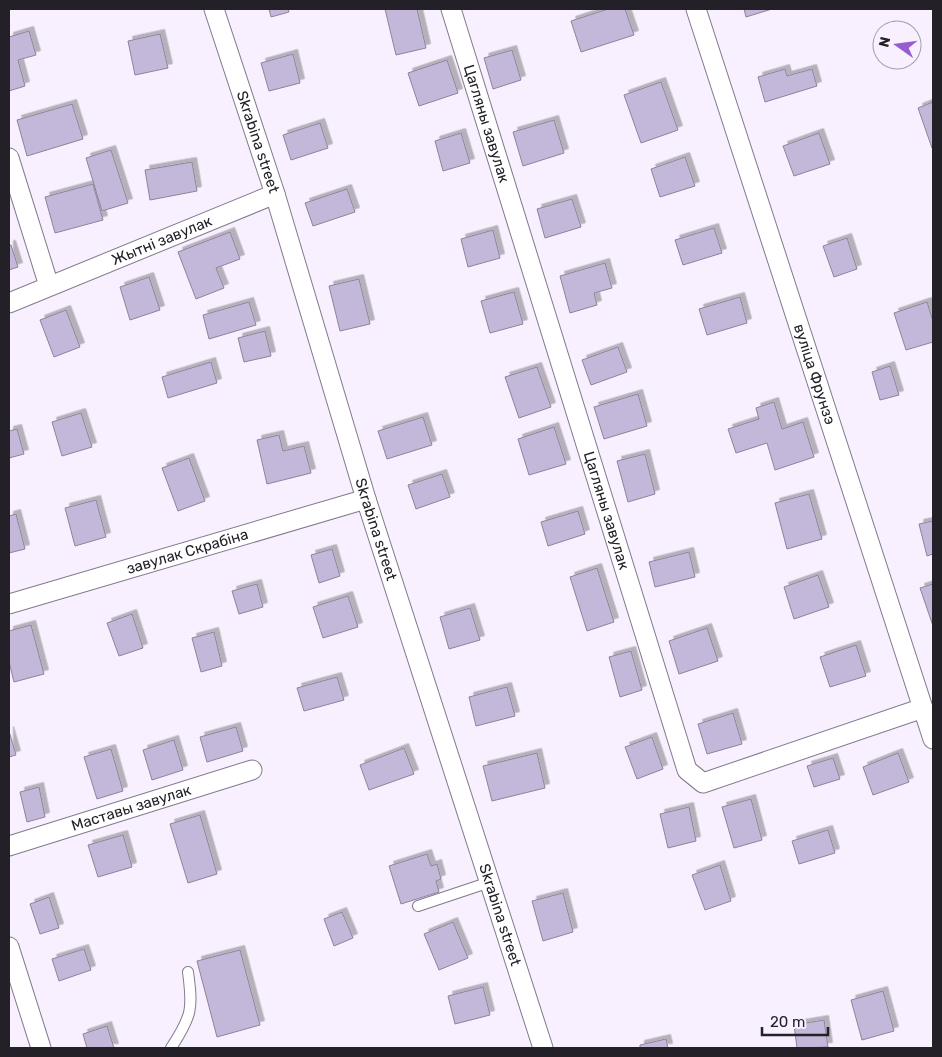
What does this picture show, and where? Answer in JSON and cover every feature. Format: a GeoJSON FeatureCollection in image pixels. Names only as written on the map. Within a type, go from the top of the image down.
{"type":"FeatureCollection","features":[{"type":"Feature","properties":{"kind":"street","name":"Skrabina street"},"geometry":{"type":"LineString","coordinates":[[214,9],[275,194],[366,499],[543,1048]]}},
{"type":"Feature","properties":{"kind":"street","name":"Цагляны завулак"},"geometry":{"type":"LineString","coordinates":[[451,9],[687,770],[703,783],[923,708]]}},
{"type":"Feature","properties":{"kind":"street","name":"вуліца Фрунзэ"},"geometry":{"type":"LineString","coordinates":[[696,9],[933,739]]}},
{"type":"Feature","properties":{"kind":"street"},"geometry":{"type":"LineString","coordinates":[[9,158],[49,286]]}},
{"type":"Feature","properties":{"kind":"street","name":"Жытні завулак"},"geometry":{"type":"LineString","coordinates":[[9,303],[275,194]]}},
{"type":"Feature","properties":{"kind":"street","name":"завулак Скрабіна"},"geometry":{"type":"LineString","coordinates":[[9,604],[366,499]]}},
{"type":"Feature","properties":{"kind":"street","name":"Маставы завулак"},"geometry":{"type":"LineString","coordinates":[[9,846],[252,770]]}},
{"type":"Feature","properties":{"kind":"street"},"geometry":{"type":"LineString","coordinates":[[9,947],[41,1048]]}},
{"type":"Feature","properties":{"kind":"lane"},"geometry":{"type":"LineString","coordinates":[[418,906],[490,882]]}},
{"type":"Feature","properties":{"kind":"lane"},"geometry":{"type":"LineString","coordinates":[[171,1048],[188,1018],[192,1004],[188,972]]}},
{"type":"Feature","properties":{"kind":"building"},"geometry":{"type":"Polygon","coordinates":[[[269,9],[288,9],[289,12],[271,17],[269,9]]]}},
{"type":"Feature","properties":{"kind":"building"},"geometry":{"type":"Polygon","coordinates":[[[385,9],[417,9],[426,48],[396,55],[385,9]]]}},
{"type":"Feature","properties":{"kind":"building"},"geometry":{"type":"Polygon","coordinates":[[[608,9],[625,9],[634,35],[581,52],[571,21],[608,9]]]}},
{"type":"Feature","properties":{"kind":"building"},"geometry":{"type":"Polygon","coordinates":[[[744,9],[772,9],[746,17],[744,9]]]}},
{"type":"Feature","properties":{"kind":"building"},"geometry":{"type":"Polygon","coordinates":[[[29,31],[36,55],[18,60],[25,86],[9,91],[9,37],[29,31]]]}},
{"type":"Feature","properties":{"kind":"building"},"geometry":{"type":"Polygon","coordinates":[[[160,34],[168,68],[135,75],[128,41],[160,34]]]}},
{"type":"Feature","properties":{"kind":"building"},"geometry":{"type":"Polygon","coordinates":[[[512,50],[521,80],[493,89],[484,58],[512,50]]]}},
{"type":"Feature","properties":{"kind":"building"},"geometry":{"type":"Polygon","coordinates":[[[293,54],[300,83],[269,91],[261,63],[293,54]]]}},
{"type":"Feature","properties":{"kind":"building"},"geometry":{"type":"Polygon","coordinates":[[[447,60],[458,93],[419,106],[408,73],[447,60]]]}},
{"type":"Feature","properties":{"kind":"building"},"geometry":{"type":"Polygon","coordinates":[[[785,69],[787,76],[812,69],[817,86],[765,102],[758,77],[785,69]]]}},
{"type":"Feature","properties":{"kind":"building"},"geometry":{"type":"Polygon","coordinates":[[[661,82],[678,130],[641,143],[624,95],[661,82]]]}},
{"type":"Feature","properties":{"kind":"building"},"geometry":{"type":"Polygon","coordinates":[[[933,102],[933,147],[932,148],[918,108],[933,102]]]}},
{"type":"Feature","properties":{"kind":"building"},"geometry":{"type":"Polygon","coordinates":[[[72,104],[83,139],[27,156],[17,120],[72,104]]]}},
{"type":"Feature","properties":{"kind":"building"},"geometry":{"type":"Polygon","coordinates":[[[554,120],[564,153],[523,166],[513,132],[554,120]]]}},
{"type":"Feature","properties":{"kind":"building"},"geometry":{"type":"Polygon","coordinates":[[[320,123],[328,148],[291,160],[283,135],[320,123]]]}},
{"type":"Feature","properties":{"kind":"building"},"geometry":{"type":"Polygon","coordinates":[[[461,133],[470,163],[443,171],[435,141],[461,133]]]}},
{"type":"Feature","properties":{"kind":"building"},"geometry":{"type":"Polygon","coordinates":[[[819,133],[830,164],[794,176],[783,146],[819,133]]]}},
{"type":"Feature","properties":{"kind":"building"},"geometry":{"type":"Polygon","coordinates":[[[111,150],[128,203],[102,211],[86,158],[111,150]]]}},
{"type":"Feature","properties":{"kind":"building"},"geometry":{"type":"Polygon","coordinates":[[[685,157],[695,186],[660,197],[651,169],[685,157]]]}},
{"type":"Feature","properties":{"kind":"building"},"geometry":{"type":"Polygon","coordinates":[[[192,162],[197,191],[150,200],[145,170],[192,162]]]}},
{"type":"Feature","properties":{"kind":"building"},"geometry":{"type":"Polygon","coordinates":[[[93,184],[103,220],[55,233],[45,197],[93,184]]]}},
{"type":"Feature","properties":{"kind":"building"},"geometry":{"type":"Polygon","coordinates":[[[347,189],[355,212],[313,226],[305,203],[347,189]]]}},
{"type":"Feature","properties":{"kind":"building"},"geometry":{"type":"Polygon","coordinates":[[[572,199],[581,227],[545,238],[537,209],[572,199]]]}},
{"type":"Feature","properties":{"kind":"building"},"geometry":{"type":"Polygon","coordinates":[[[714,228],[722,253],[683,265],[675,240],[714,228]]]}},
{"type":"Feature","properties":{"kind":"building"},"geometry":{"type":"Polygon","coordinates":[[[493,230],[500,258],[468,267],[461,239],[493,230]]]}},
{"type":"Feature","properties":{"kind":"building"},"geometry":{"type":"Polygon","coordinates":[[[230,232],[240,259],[216,268],[224,288],[196,299],[178,252],[230,232]]]}},
{"type":"Feature","properties":{"kind":"building"},"geometry":{"type":"Polygon","coordinates":[[[847,238],[857,269],[834,277],[823,246],[847,238]]]}},
{"type":"Feature","properties":{"kind":"building"},"geometry":{"type":"Polygon","coordinates":[[[9,245],[11,245],[18,267],[9,270],[9,245]]]}},
{"type":"Feature","properties":{"kind":"building"},"geometry":{"type":"Polygon","coordinates":[[[605,263],[612,288],[594,293],[597,305],[570,313],[560,276],[605,263]]]}},
{"type":"Feature","properties":{"kind":"building"},"geometry":{"type":"Polygon","coordinates":[[[149,277],[160,310],[130,320],[120,287],[149,277]]]}},
{"type":"Feature","properties":{"kind":"building"},"geometry":{"type":"Polygon","coordinates":[[[359,279],[370,324],[340,331],[329,286],[359,279]]]}},
{"type":"Feature","properties":{"kind":"building"},"geometry":{"type":"Polygon","coordinates":[[[514,292],[523,324],[490,333],[481,301],[514,292]]]}},
{"type":"Feature","properties":{"kind":"building"},"geometry":{"type":"Polygon","coordinates":[[[740,297],[747,323],[707,335],[699,309],[740,297]]]}},
{"type":"Feature","properties":{"kind":"building"},"geometry":{"type":"Polygon","coordinates":[[[249,302],[256,325],[209,339],[203,315],[249,302]]]}},
{"type":"Feature","properties":{"kind":"building"},"geometry":{"type":"Polygon","coordinates":[[[927,302],[933,321],[933,342],[906,350],[894,313],[927,302]]]}},
{"type":"Feature","properties":{"kind":"building"},"geometry":{"type":"Polygon","coordinates":[[[66,310],[80,347],[54,357],[40,320],[66,310]]]}},
{"type":"Feature","properties":{"kind":"building"},"geometry":{"type":"Polygon","coordinates":[[[265,331],[271,356],[244,362],[238,338],[265,331]]]}},
{"type":"Feature","properties":{"kind":"building"},"geometry":{"type":"Polygon","coordinates":[[[618,347],[627,372],[591,385],[582,360],[618,347]]]}},
{"type":"Feature","properties":{"kind":"building"},"geometry":{"type":"Polygon","coordinates":[[[211,362],[217,383],[168,398],[162,377],[211,362]]]}},
{"type":"Feature","properties":{"kind":"building"},"geometry":{"type":"Polygon","coordinates":[[[890,366],[899,395],[880,400],[872,372],[890,366]]]}},
{"type":"Feature","properties":{"kind":"building"},"geometry":{"type":"Polygon","coordinates":[[[537,367],[551,407],[519,418],[505,377],[537,367]]]}},
{"type":"Feature","properties":{"kind":"building"},"geometry":{"type":"Polygon","coordinates":[[[638,394],[647,426],[604,439],[594,407],[638,394]]]}},
{"type":"Feature","properties":{"kind":"building"},"geometry":{"type":"Polygon","coordinates":[[[774,402],[782,429],[803,422],[814,457],[775,470],[767,443],[736,453],[728,429],[759,419],[756,408],[774,402]]]}},
{"type":"Feature","properties":{"kind":"building"},"geometry":{"type":"Polygon","coordinates":[[[81,413],[92,447],[62,456],[52,422],[81,413]]]}},
{"type":"Feature","properties":{"kind":"building"},"geometry":{"type":"Polygon","coordinates":[[[423,417],[432,445],[387,459],[378,431],[423,417]]]}},
{"type":"Feature","properties":{"kind":"building"},"geometry":{"type":"Polygon","coordinates":[[[554,427],[566,464],[529,475],[518,439],[554,427]]]}},
{"type":"Feature","properties":{"kind":"building"},"geometry":{"type":"Polygon","coordinates":[[[17,429],[24,454],[9,458],[9,431],[17,429]]]}},
{"type":"Feature","properties":{"kind":"building"},"geometry":{"type":"Polygon","coordinates":[[[279,435],[283,451],[304,446],[311,473],[267,484],[257,440],[279,435]]]}},
{"type":"Feature","properties":{"kind":"building"},"geometry":{"type":"Polygon","coordinates":[[[645,454],[655,494],[628,502],[617,461],[645,454]]]}},
{"type":"Feature","properties":{"kind":"building"},"geometry":{"type":"Polygon","coordinates":[[[189,458],[205,501],[178,511],[162,468],[189,458]]]}},
{"type":"Feature","properties":{"kind":"building"},"geometry":{"type":"Polygon","coordinates":[[[442,474],[450,497],[416,509],[408,485],[442,474]]]}},
{"type":"Feature","properties":{"kind":"building"},"geometry":{"type":"Polygon","coordinates":[[[809,494],[822,539],[787,549],[775,503],[809,494]]]}},
{"type":"Feature","properties":{"kind":"building"},"geometry":{"type":"Polygon","coordinates":[[[96,500],[106,537],[75,546],[65,508],[96,500]]]}},
{"type":"Feature","properties":{"kind":"building"},"geometry":{"type":"Polygon","coordinates":[[[578,511],[585,534],[548,546],[541,522],[578,511]]]}},
{"type":"Feature","properties":{"kind":"building"},"geometry":{"type":"Polygon","coordinates":[[[16,514],[25,549],[9,553],[9,516],[16,514]]]}},
{"type":"Feature","properties":{"kind":"building"},"geometry":{"type":"Polygon","coordinates":[[[933,521],[933,554],[927,556],[919,524],[933,521]]]}},
{"type":"Feature","properties":{"kind":"building"},"geometry":{"type":"Polygon","coordinates":[[[332,549],[340,576],[319,583],[311,555],[332,549]]]}},
{"type":"Feature","properties":{"kind":"building"},"geometry":{"type":"Polygon","coordinates":[[[689,552],[695,577],[655,587],[649,562],[689,552]]]}},
{"type":"Feature","properties":{"kind":"building"},"geometry":{"type":"Polygon","coordinates":[[[597,568],[614,622],[587,631],[570,577],[597,568]]]}},
{"type":"Feature","properties":{"kind":"building"},"geometry":{"type":"Polygon","coordinates":[[[818,575],[829,607],[794,619],[784,587],[818,575]]]}},
{"type":"Feature","properties":{"kind":"building"},"geometry":{"type":"Polygon","coordinates":[[[257,584],[263,607],[239,614],[232,591],[257,584]]]}},
{"type":"Feature","properties":{"kind":"building"},"geometry":{"type":"Polygon","coordinates":[[[933,584],[933,626],[920,588],[933,584]]]}},
{"type":"Feature","properties":{"kind":"building"},"geometry":{"type":"Polygon","coordinates":[[[348,596],[358,627],[323,638],[313,607],[348,596]]]}},
{"type":"Feature","properties":{"kind":"building"},"geometry":{"type":"Polygon","coordinates":[[[470,608],[480,640],[449,649],[440,617],[470,608]]]}},
{"type":"Feature","properties":{"kind":"building"},"geometry":{"type":"Polygon","coordinates":[[[132,614],[143,648],[119,656],[107,623],[132,614]]]}},
{"type":"Feature","properties":{"kind":"building"},"geometry":{"type":"Polygon","coordinates":[[[31,625],[44,674],[14,682],[9,662],[9,631],[31,625]]]}},
{"type":"Feature","properties":{"kind":"building"},"geometry":{"type":"Polygon","coordinates":[[[707,628],[718,661],[679,674],[669,641],[707,628]]]}},
{"type":"Feature","properties":{"kind":"building"},"geometry":{"type":"Polygon","coordinates":[[[214,632],[222,666],[201,672],[192,638],[214,632]]]}},
{"type":"Feature","properties":{"kind":"building"},"geometry":{"type":"Polygon","coordinates":[[[856,645],[866,676],[830,687],[820,657],[856,645]]]}},
{"type":"Feature","properties":{"kind":"building"},"geometry":{"type":"Polygon","coordinates":[[[631,651],[642,690],[620,697],[609,657],[631,651]]]}},
{"type":"Feature","properties":{"kind":"building"},"geometry":{"type":"Polygon","coordinates":[[[337,677],[344,700],[304,711],[297,688],[337,677]]]}},
{"type":"Feature","properties":{"kind":"building"},"geometry":{"type":"Polygon","coordinates":[[[507,687],[515,716],[476,726],[469,697],[507,687]]]}},
{"type":"Feature","properties":{"kind":"building"},"geometry":{"type":"Polygon","coordinates":[[[733,713],[742,744],[707,754],[698,724],[733,713]]]}},
{"type":"Feature","properties":{"kind":"building"},"geometry":{"type":"Polygon","coordinates":[[[236,727],[243,751],[207,762],[200,737],[236,727]]]}},
{"type":"Feature","properties":{"kind":"building"},"geometry":{"type":"Polygon","coordinates":[[[9,731],[16,755],[9,757],[9,731]]]}},
{"type":"Feature","properties":{"kind":"building"},"geometry":{"type":"Polygon","coordinates":[[[652,737],[663,769],[637,779],[625,747],[652,737]]]}},
{"type":"Feature","properties":{"kind":"building"},"geometry":{"type":"Polygon","coordinates":[[[174,740],[183,770],[152,780],[143,750],[174,740]]]}},
{"type":"Feature","properties":{"kind":"building"},"geometry":{"type":"Polygon","coordinates":[[[404,748],[414,774],[369,790],[360,765],[404,748]]]}},
{"type":"Feature","properties":{"kind":"building"},"geometry":{"type":"Polygon","coordinates":[[[111,749],[123,791],[97,799],[84,757],[111,749]]]}},
{"type":"Feature","properties":{"kind":"building"},"geometry":{"type":"Polygon","coordinates":[[[537,753],[545,788],[492,801],[483,766],[537,753]]]}},
{"type":"Feature","properties":{"kind":"building"},"geometry":{"type":"Polygon","coordinates":[[[898,753],[909,782],[873,795],[863,767],[898,753]]]}},
{"type":"Feature","properties":{"kind":"building"},"geometry":{"type":"Polygon","coordinates":[[[833,758],[840,779],[814,787],[807,766],[833,758]]]}},
{"type":"Feature","properties":{"kind":"building"},"geometry":{"type":"Polygon","coordinates":[[[39,787],[45,817],[27,822],[20,792],[39,787]]]}},
{"type":"Feature","properties":{"kind":"building"},"geometry":{"type":"Polygon","coordinates":[[[751,799],[762,840],[734,848],[722,807],[751,799]]]}},
{"type":"Feature","properties":{"kind":"building"},"geometry":{"type":"Polygon","coordinates":[[[689,807],[696,841],[668,848],[660,814],[689,807]]]}},
{"type":"Feature","properties":{"kind":"building"},"geometry":{"type":"Polygon","coordinates":[[[200,815],[217,874],[188,883],[170,824],[200,815]]]}},
{"type":"Feature","properties":{"kind":"building"},"geometry":{"type":"Polygon","coordinates":[[[828,830],[835,853],[799,864],[792,841],[828,830]]]}},
{"type":"Feature","properties":{"kind":"building"},"geometry":{"type":"Polygon","coordinates":[[[123,835],[132,867],[98,877],[88,845],[123,835]]]}},
{"type":"Feature","properties":{"kind":"building"},"geometry":{"type":"Polygon","coordinates":[[[427,854],[431,866],[437,864],[441,879],[436,881],[439,892],[401,904],[389,866],[427,854]]]}},
{"type":"Feature","properties":{"kind":"building"},"geometry":{"type":"Polygon","coordinates":[[[720,865],[731,901],[705,910],[692,875],[720,865]]]}},
{"type":"Feature","properties":{"kind":"building"},"geometry":{"type":"Polygon","coordinates":[[[563,893],[573,932],[543,941],[532,901],[563,893]]]}},
{"type":"Feature","properties":{"kind":"building"},"geometry":{"type":"Polygon","coordinates":[[[49,897],[59,928],[40,934],[30,904],[49,897]]]}},
{"type":"Feature","properties":{"kind":"building"},"geometry":{"type":"Polygon","coordinates":[[[342,912],[353,938],[334,946],[324,919],[342,912]]]}},
{"type":"Feature","properties":{"kind":"building"},"geometry":{"type":"Polygon","coordinates":[[[453,922],[468,958],[439,970],[424,934],[453,922]]]}},
{"type":"Feature","properties":{"kind":"building"},"geometry":{"type":"Polygon","coordinates":[[[84,949],[91,970],[59,981],[52,959],[84,949]]]}},
{"type":"Feature","properties":{"kind":"building"},"geometry":{"type":"Polygon","coordinates":[[[240,950],[260,1025],[217,1037],[197,961],[240,950]]]}},
{"type":"Feature","properties":{"kind":"building"},"geometry":{"type":"Polygon","coordinates":[[[483,987],[490,1015],[455,1024],[448,996],[483,987]]]}},
{"type":"Feature","properties":{"kind":"building"},"geometry":{"type":"Polygon","coordinates":[[[883,991],[894,1031],[862,1040],[851,1000],[883,991]]]}},
{"type":"Feature","properties":{"kind":"building"},"geometry":{"type":"Polygon","coordinates":[[[824,1020],[828,1047],[797,1048],[794,1025],[824,1020]]]}},
{"type":"Feature","properties":{"kind":"building"},"geometry":{"type":"Polygon","coordinates":[[[107,1026],[114,1048],[87,1048],[83,1034],[107,1026]]]}},
{"type":"Feature","properties":{"kind":"building"},"geometry":{"type":"Polygon","coordinates":[[[666,1039],[668,1048],[640,1048],[640,1045],[666,1039]]]}}]}
